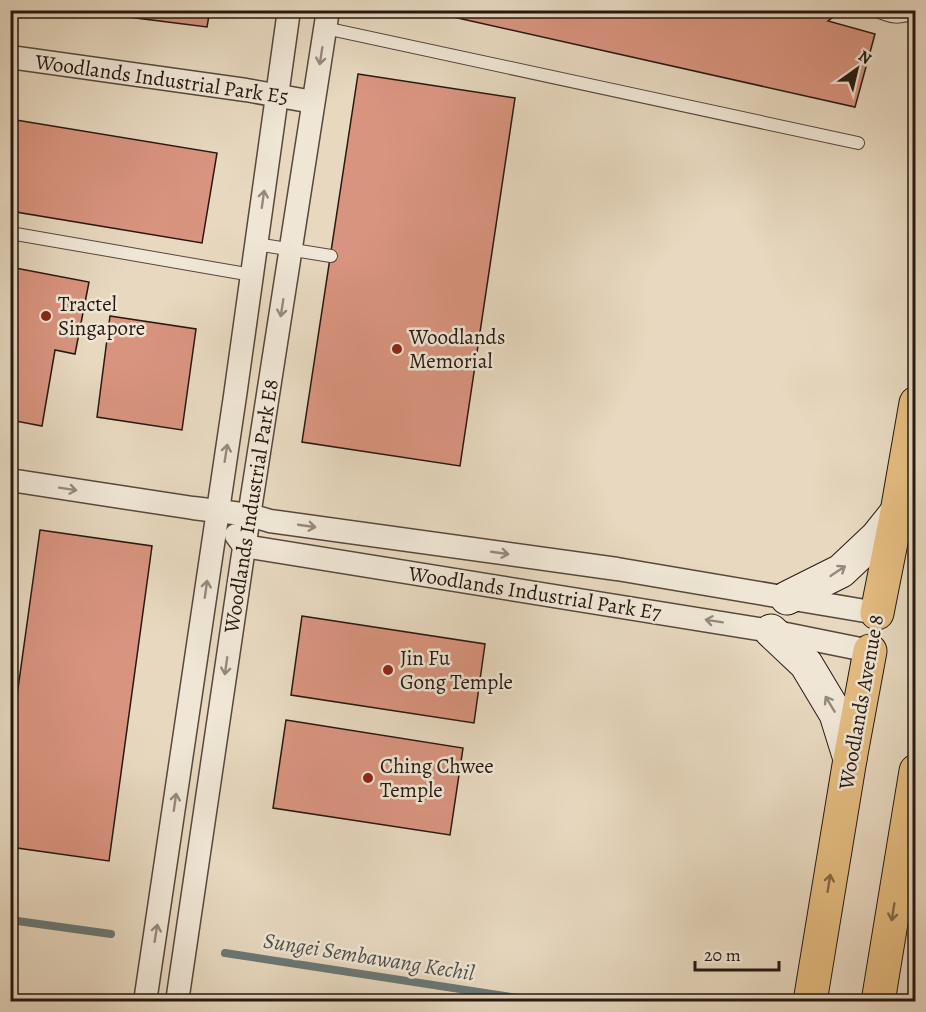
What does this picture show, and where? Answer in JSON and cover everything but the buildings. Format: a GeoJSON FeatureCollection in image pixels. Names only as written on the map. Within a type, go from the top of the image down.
{"type":"FeatureCollection","features":[{"type":"Feature","properties":{"kind":"main road","name":"Woodlands Avenue 8"},"geometry":{"type":"LineString","coordinates":[[810,1002],[849,759],[897,512],[915,403]]}},
{"type":"Feature","properties":{"kind":"main road"},"geometry":{"type":"LineString","coordinates":[[787,598],[841,571],[877,537],[897,512]]}},
{"type":"Feature","properties":{"kind":"main road"},"geometry":{"type":"LineString","coordinates":[[771,631],[806,664],[836,714],[849,759]]}},
{"type":"Feature","properties":{"kind":"main road"},"geometry":{"type":"LineString","coordinates":[[878,1002],[915,771]]}},
{"type":"Feature","properties":{"kind":"street","name":"Woodlands Industrial Park E8"},"geometry":{"type":"LineString","coordinates":[[145,1002],[289,10]]}},
{"type":"Feature","properties":{"kind":"street","name":"Woodlands Industrial Park E8"},"geometry":{"type":"LineString","coordinates":[[177,1002],[244,546],[327,19]]}},
{"type":"Feature","properties":{"kind":"street","name":"Woodlands Industrial Park E5"},"geometry":{"type":"LineString","coordinates":[[10,57],[246,90],[314,102]]}},
{"type":"Feature","properties":{"kind":"street","name":"Woodlands Industrial Park E7"},"geometry":{"type":"LineString","coordinates":[[11,483],[218,510],[270,521],[618,569],[877,613]]}},
{"type":"Feature","properties":{"kind":"street"},"geometry":{"type":"LineString","coordinates":[[218,510],[244,546]]}},
{"type":"Feature","properties":{"kind":"street","name":"Woodlands Industrial Park E7"},"geometry":{"type":"LineString","coordinates":[[244,546],[771,631],[870,651]]}},
{"type":"Feature","properties":{"kind":"lane"},"geometry":{"type":"LineString","coordinates":[[875,10],[888,17],[904,17],[915,12]]}},
{"type":"Feature","properties":{"kind":"lane"},"geometry":{"type":"LineString","coordinates":[[327,19],[858,143]]}},
{"type":"Feature","properties":{"kind":"lane"},"geometry":{"type":"LineString","coordinates":[[10,233],[252,275]]}},
{"type":"Feature","properties":{"kind":"lane"},"geometry":{"type":"LineString","coordinates":[[256,244],[331,256]]}},
{"type":"Feature","properties":{"kind":"waterway","name":"Sungei Sembawang Kechil"},"geometry":{"type":"LineString","coordinates":[[10,920],[111,934]]}},
{"type":"Feature","properties":{"kind":"waterway","name":"Sungei Sembawang Kechil"},"geometry":{"type":"LineString","coordinates":[[225,953],[544,1002]]}},
{"type":"Feature","properties":{"kind":"place","name":"Tractel Singapore"},"geometry":{"type":"Point","coordinates":[46,316]}},
{"type":"Feature","properties":{"kind":"place","name":"Woodlands Memorial"},"geometry":{"type":"Point","coordinates":[397,349]}},
{"type":"Feature","properties":{"kind":"place","name":"Jin Fu Gong Temple"},"geometry":{"type":"Point","coordinates":[388,670]}},
{"type":"Feature","properties":{"kind":"place","name":"Ching Chwee Temple"},"geometry":{"type":"Point","coordinates":[368,778]}}]}
